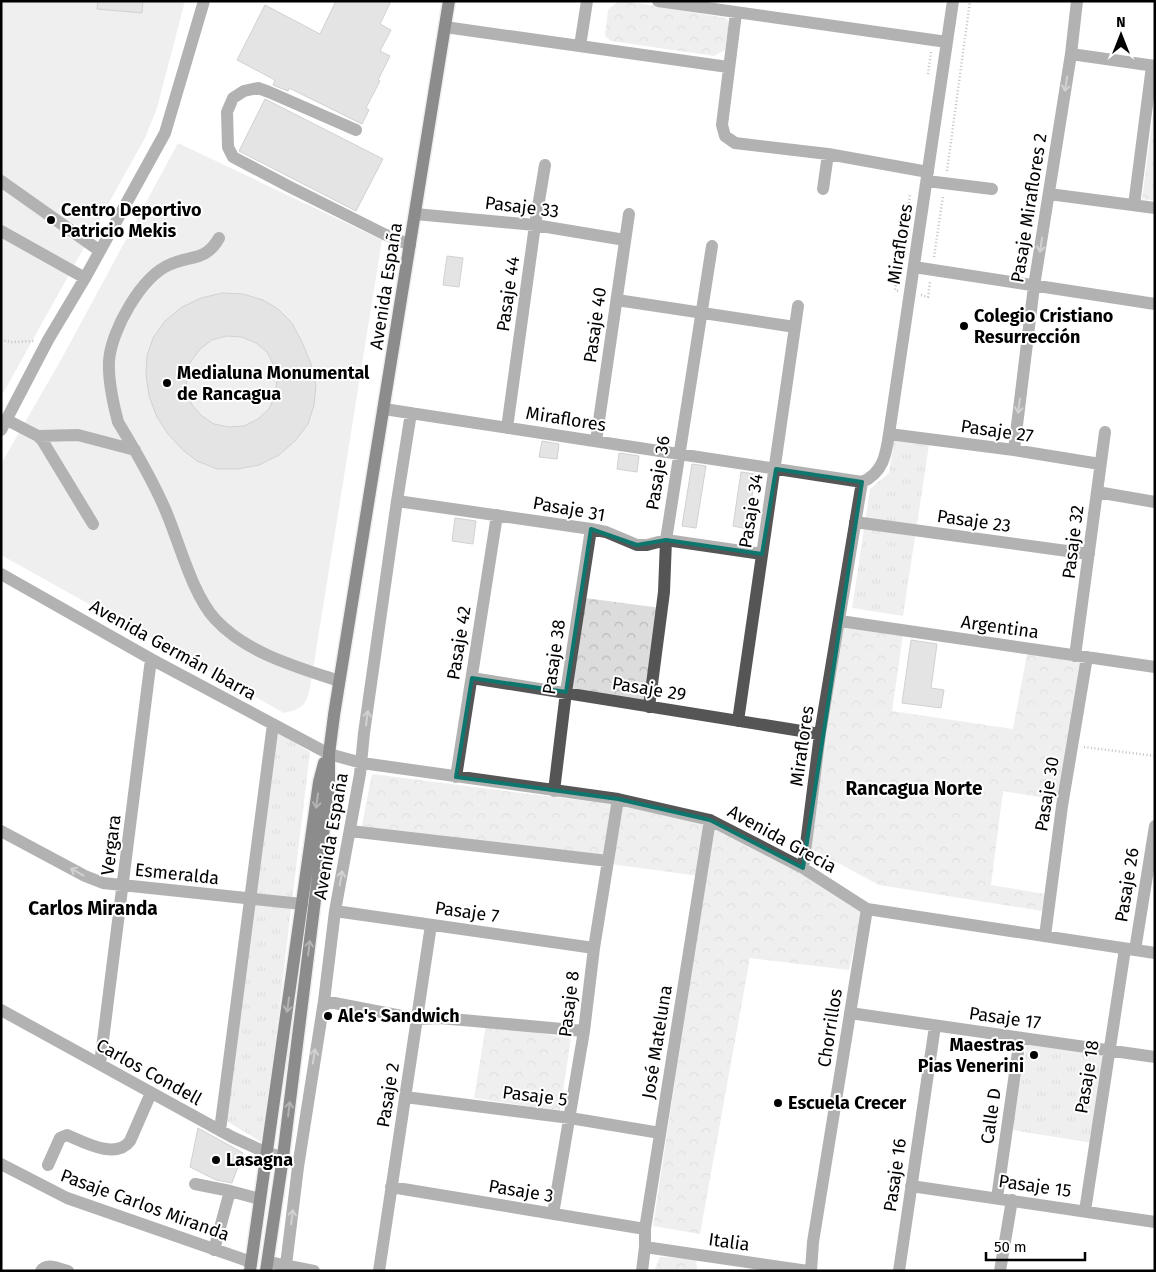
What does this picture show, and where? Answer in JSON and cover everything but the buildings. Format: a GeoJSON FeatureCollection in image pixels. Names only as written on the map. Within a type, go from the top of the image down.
{"type":"FeatureCollection","features":[{"type":"Feature","properties":{"kind":"main road","name":"Avenida España"},"geometry":{"type":"LineString","coordinates":[[267,1266],[283,1157],[329,787],[329,754],[339,681],[449,1]]}},
{"type":"Feature","properties":{"kind":"main road","name":"Avenida España"},"geometry":{"type":"LineString","coordinates":[[250,1267],[319,782],[324,762],[329,754]]}},
{"type":"Feature","properties":{"kind":"street"},"geometry":{"type":"LineString","coordinates":[[135,450],[78,435],[38,436],[4,425],[48,340],[85,278],[165,133],[204,1]]}},
{"type":"Feature","properties":{"kind":"street"},"geometry":{"type":"LineString","coordinates":[[580,46],[587,1]]}},
{"type":"Feature","properties":{"kind":"street"},"geometry":{"type":"LineString","coordinates":[[658,1],[947,42]]}},
{"type":"Feature","properties":{"kind":"street","name":"Miraflores"},"geometry":{"type":"LineString","coordinates":[[384,409],[862,482],[872,477],[881,468],[886,454],[953,1]]}},
{"type":"Feature","properties":{"kind":"street","name":"Pasaje Miraflores 2"},"geometry":{"type":"LineString","coordinates":[[1014,450],[1034,286],[1071,54],[1077,1]]}},
{"type":"Feature","properties":{"kind":"street"},"geometry":{"type":"LineString","coordinates":[[736,12],[722,125],[725,136],[735,143],[828,154],[927,177],[992,188]]}},
{"type":"Feature","properties":{"kind":"street"},"geometry":{"type":"LineString","coordinates":[[445,27],[728,66]]}},
{"type":"Feature","properties":{"kind":"street"},"geometry":{"type":"LineString","coordinates":[[1071,54],[1153,66],[1134,205]]}},
{"type":"Feature","properties":{"kind":"street"},"geometry":{"type":"LineString","coordinates":[[356,130],[258,88],[244,91],[233,98],[227,112],[228,147],[233,157],[384,234],[410,245]]}},
{"type":"Feature","properties":{"kind":"street"},"geometry":{"type":"LineString","coordinates":[[823,189],[828,154]]}},
{"type":"Feature","properties":{"kind":"street","name":"Pasaje 44"},"geometry":{"type":"LineString","coordinates":[[507,428],[545,165]]}},
{"type":"Feature","properties":{"kind":"street"},"geometry":{"type":"LineString","coordinates":[[1,181],[100,251]]}},
{"type":"Feature","properties":{"kind":"street"},"geometry":{"type":"LineString","coordinates":[[1049,194],[1155,208]]}},
{"type":"Feature","properties":{"kind":"street","name":"Pasaje 33"},"geometry":{"type":"LineString","coordinates":[[415,214],[535,225],[625,240]]}},
{"type":"Feature","properties":{"kind":"street","name":"Pasaje 40"},"geometry":{"type":"LineString","coordinates":[[596,442],[629,214]]}},
{"type":"Feature","properties":{"kind":"street"},"geometry":{"type":"LineString","coordinates":[[1,231],[85,278]]}},
{"type":"Feature","properties":{"kind":"street"},"geometry":{"type":"LineString","coordinates":[[219,238],[214,247],[206,254],[170,264],[153,276],[132,301],[112,345],[109,362],[114,407],[118,422],[165,508],[191,576],[214,618],[246,644],[270,656],[339,681]]}},
{"type":"Feature","properties":{"kind":"street","name":"Pasaje 36"},"geometry":{"type":"LineString","coordinates":[[649,707],[664,592],[666,540],[712,246]]}},
{"type":"Feature","properties":{"kind":"street"},"geometry":{"type":"LineString","coordinates":[[914,268],[1155,304]]}},
{"type":"Feature","properties":{"kind":"street"},"geometry":{"type":"LineString","coordinates":[[616,300],[795,327]]}},
{"type":"Feature","properties":{"kind":"street","name":"Pasaje 34"},"geometry":{"type":"LineString","coordinates":[[738,721],[776,469],[798,306]]}},
{"type":"Feature","properties":{"kind":"street","name":"Avenida España"},"geometry":{"type":"LineString","coordinates":[[286,1265],[299,1158],[324,1001],[335,911],[362,763],[364,733],[397,501],[412,413]]}},
{"type":"Feature","properties":{"kind":"street","name":"Pasaje 32"},"geometry":{"type":"LineString","coordinates":[[1081,656],[1088,554],[1104,432]]}},
{"type":"Feature","properties":{"kind":"street","name":"Pasaje 27"},"geometry":{"type":"LineString","coordinates":[[889,434],[1014,450],[1100,464]]}},
{"type":"Feature","properties":{"kind":"street"},"geometry":{"type":"LineString","coordinates":[[38,436],[92,524]]}},
{"type":"Feature","properties":{"kind":"street","name":"Miraflores"},"geometry":{"type":"LineString","coordinates":[[803,868],[820,734],[862,482]]}},
{"type":"Feature","properties":{"kind":"street"},"geometry":{"type":"LineString","coordinates":[[1097,492],[1155,502]]}},
{"type":"Feature","properties":{"kind":"street","name":"Pasaje 31"},"geometry":{"type":"LineString","coordinates":[[397,501],[590,529],[606,532],[637,545],[647,545],[666,540],[762,554]]}},
{"type":"Feature","properties":{"kind":"street","name":"Pasaje 42"},"geometry":{"type":"LineString","coordinates":[[456,777],[497,515]]}},
{"type":"Feature","properties":{"kind":"street","name":"Pasaje 23"},"geometry":{"type":"LineString","coordinates":[[855,522],[1088,554]]}},
{"type":"Feature","properties":{"kind":"street","name":"Pasaje 38"},"geometry":{"type":"LineString","coordinates":[[554,791],[566,692],[590,529]]}},
{"type":"Feature","properties":{"kind":"street","name":"Avenida Germán Ibarra"},"geometry":{"type":"LineString","coordinates":[[1,574],[151,659],[329,754]]}},
{"type":"Feature","properties":{"kind":"street","name":"Argentina"},"geometry":{"type":"LineString","coordinates":[[840,621],[1155,667]]}},
{"type":"Feature","properties":{"kind":"street","name":"Pasaje 30"},"geometry":{"type":"LineString","coordinates":[[1045,936],[1062,806],[1073,745],[1081,656]]}},
{"type":"Feature","properties":{"kind":"street","name":"Vergara"},"geometry":{"type":"LineString","coordinates":[[100,1064],[151,659]]}},
{"type":"Feature","properties":{"kind":"street","name":"Pasaje 29"},"geometry":{"type":"LineString","coordinates":[[472,678],[820,734]]}},
{"type":"Feature","properties":{"kind":"street"},"geometry":{"type":"LineString","coordinates":[[220,1130],[273,724]]}},
{"type":"Feature","properties":{"kind":"street","name":"Avenida Grecia"},"geometry":{"type":"LineString","coordinates":[[329,754],[362,763],[618,799],[710,820],[803,868],[867,909],[1155,953]]}},
{"type":"Feature","properties":{"kind":"street","name":"Pasaje 8"},"geometry":{"type":"LineString","coordinates":[[554,1214],[584,1030],[594,948],[618,799]]}},
{"type":"Feature","properties":{"kind":"street","name":"José Mateluna"},"geometry":{"type":"LineString","coordinates":[[642,1271],[645,1229],[710,820]]}},
{"type":"Feature","properties":{"kind":"street","name":"Pasaje 26"},"geometry":{"type":"LineString","coordinates":[[1130,950],[1155,826]]}},
{"type":"Feature","properties":{"kind":"street","name":"Esmeralda"},"geometry":{"type":"LineString","coordinates":[[1,830],[85,876],[103,883],[302,904]]}},
{"type":"Feature","properties":{"kind":"street"},"geometry":{"type":"LineString","coordinates":[[350,831],[608,861]]}},
{"type":"Feature","properties":{"kind":"street","name":"Chorrillos"},"geometry":{"type":"LineString","coordinates":[[809,1271],[867,909]]}},
{"type":"Feature","properties":{"kind":"street","name":"Pasaje 7"},"geometry":{"type":"LineString","coordinates":[[335,911],[594,948]]}},
{"type":"Feature","properties":{"kind":"street","name":"Pasaje 2"},"geometry":{"type":"LineString","coordinates":[[379,1271],[431,925]]}},
{"type":"Feature","properties":{"kind":"street","name":"Pasaje 18"},"geometry":{"type":"LineString","coordinates":[[1085,1211],[1109,1051],[1130,950]]}},
{"type":"Feature","properties":{"kind":"street"},"geometry":{"type":"LineString","coordinates":[[324,1001],[417,1019],[440,1018],[584,1030]]}},
{"type":"Feature","properties":{"kind":"street","name":"Carlos Condell"},"geometry":{"type":"LineString","coordinates":[[1,1010],[220,1130],[267,1153],[283,1157]]}},
{"type":"Feature","properties":{"kind":"street","name":"Pasaje 17"},"geometry":{"type":"LineString","coordinates":[[850,1014],[1155,1057]]}},
{"type":"Feature","properties":{"kind":"street","name":"Pasaje 16"},"geometry":{"type":"LineString","coordinates":[[899,1271],[935,1026]]}},
{"type":"Feature","properties":{"kind":"street","name":"Calle D"},"geometry":{"type":"LineString","coordinates":[[997,1198],[1020,1038]]}},
{"type":"Feature","properties":{"kind":"street"},"geometry":{"type":"LineString","coordinates":[[48,1165],[60,1138],[63,1136],[108,1150],[126,1147],[151,1093]]}},
{"type":"Feature","properties":{"kind":"street","name":"Pasaje 5"},"geometry":{"type":"LineString","coordinates":[[405,1097],[570,1118],[660,1133]]}},
{"type":"Feature","properties":{"kind":"street","name":"Pasaje Carlos Miranda"},"geometry":{"type":"LineString","coordinates":[[1,1164],[66,1198],[214,1250],[250,1267]]}},
{"type":"Feature","properties":{"kind":"street"},"geometry":{"type":"LineString","coordinates":[[195,1184],[260,1199]]}},
{"type":"Feature","properties":{"kind":"street","name":"Pasaje 15"},"geometry":{"type":"LineString","coordinates":[[911,1186],[1155,1222]]}},
{"type":"Feature","properties":{"kind":"street","name":"Pasaje 3"},"geometry":{"type":"LineString","coordinates":[[391,1187],[645,1229]]}},
{"type":"Feature","properties":{"kind":"street"},"geometry":{"type":"LineString","coordinates":[[214,1250],[230,1191]]}},
{"type":"Feature","properties":{"kind":"street"},"geometry":{"type":"LineString","coordinates":[[1000,1271],[1012,1200]]}},
{"type":"Feature","properties":{"kind":"street","name":"Italia"},"geometry":{"type":"LineString","coordinates":[[645,1247],[809,1271]]}},
{"type":"Feature","properties":{"kind":"street"},"geometry":{"type":"LineString","coordinates":[[267,1266],[286,1265],[314,1271]]}},
{"type":"Feature","properties":{"kind":"street"},"geometry":{"type":"LineString","coordinates":[[41,1271],[42,1268],[47,1266],[68,1271]]}},
{"type":"Feature","properties":{"kind":"path"},"geometry":{"type":"LineString","coordinates":[[1,340],[11,342],[48,340]]}},
{"type":"Feature","properties":{"kind":"path"},"geometry":{"type":"LineString","coordinates":[[1073,745],[1155,756]]}},
{"type":"Feature","properties":{"kind":"highlighted area"},"geometry":{"type":"Polygon","coordinates":[[[776,469],[862,482],[803,868],[710,820],[618,799],[456,777],[472,678],[566,692],[591,529],[637,545],[666,540],[762,554],[776,469]]]}},
{"type":"Feature","properties":{"kind":"green space","name":"Centro Deportivo Patricio Mekis"},"geometry":{"type":"Polygon","coordinates":[[[1,1],[185,1],[157,108],[145,138],[1,397],[1,1]]]}},
{"type":"Feature","properties":{"kind":"green space"},"geometry":{"type":"Polygon","coordinates":[[[618,1],[726,18],[729,22],[725,50],[714,56],[611,41],[605,36],[608,10],[618,1]]]}},
{"type":"Feature","properties":{"kind":"green space"},"geometry":{"type":"Polygon","coordinates":[[[1155,99],[1155,201],[1142,199],[1155,99]]]}},
{"type":"Feature","properties":{"kind":"green space","name":"Centro Deportivo Patricio Mekis"},"geometry":{"type":"Polygon","coordinates":[[[178,143],[382,240],[310,688],[307,699],[302,706],[284,713],[1,555],[1,464],[62,358],[178,143]]]}},
{"type":"Feature","properties":{"kind":"green space"},"geometry":{"type":"Polygon","coordinates":[[[894,440],[929,445],[903,616],[852,608],[870,489],[889,473],[894,440]]]}},
{"type":"Feature","properties":{"kind":"green space"},"geometry":{"type":"Polygon","coordinates":[[[585,598],[661,608],[648,702],[571,690],[585,598]]]}},
{"type":"Feature","properties":{"kind":"green space"},"geometry":{"type":"Polygon","coordinates":[[[844,627],[903,635],[892,711],[1013,729],[1027,654],[1081,662],[1058,800],[1003,791],[991,885],[1045,894],[1042,911],[879,885],[810,848],[844,627]]]}},
{"type":"Feature","properties":{"kind":"green space"},"geometry":{"type":"Polygon","coordinates":[[[269,727],[310,752],[263,1143],[218,1116],[269,727]]]}},
{"type":"Feature","properties":{"kind":"green space"},"geometry":{"type":"Polygon","coordinates":[[[372,774],[626,806],[706,823],[801,870],[862,910],[849,970],[750,958],[700,1234],[653,1226],[706,877],[361,830],[372,774]]]}},
{"type":"Feature","properties":{"kind":"green space"},"geometry":{"type":"Polygon","coordinates":[[[486,1025],[571,1038],[560,1111],[474,1098],[486,1025]]]}},
{"type":"Feature","properties":{"kind":"green space"},"geometry":{"type":"Polygon","coordinates":[[[1027,1042],[1107,1055],[1093,1143],[1012,1130],[1027,1042]]]}},
{"type":"Feature","properties":{"kind":"green space"},"geometry":{"type":"Polygon","coordinates":[[[660,1257],[696,1259],[697,1271],[654,1271],[660,1257]]]}},
{"type":"Feature","properties":{"kind":"place","name":"Centro Deportivo Patricio Mekis"},"geometry":{"type":"Point","coordinates":[51,220]}},
{"type":"Feature","properties":{"kind":"place","name":"Colegio Cristiano Resurrección"},"geometry":{"type":"Point","coordinates":[964,326]}},
{"type":"Feature","properties":{"kind":"place","name":"Medialuna Monumental de Rancagua"},"geometry":{"type":"Point","coordinates":[167,383]}},
{"type":"Feature","properties":{"kind":"place","name":"Ale's Sandwich"},"geometry":{"type":"Point","coordinates":[328,1016]}},
{"type":"Feature","properties":{"kind":"place","name":"Maestras Pias Venerini"},"geometry":{"type":"Point","coordinates":[1034,1055]}},
{"type":"Feature","properties":{"kind":"place","name":"Escuela Crecer"},"geometry":{"type":"Point","coordinates":[778,1103]}},
{"type":"Feature","properties":{"kind":"place","name":"Lasagna"},"geometry":{"type":"Point","coordinates":[216,1160]}},
{"type":"Feature","properties":{"kind":"district","name":"Rancagua Norte"},"geometry":{"type":"Point","coordinates":[914,788]}},
{"type":"Feature","properties":{"kind":"district","name":"Carlos Miranda"},"geometry":{"type":"Point","coordinates":[93,908]}}]}
